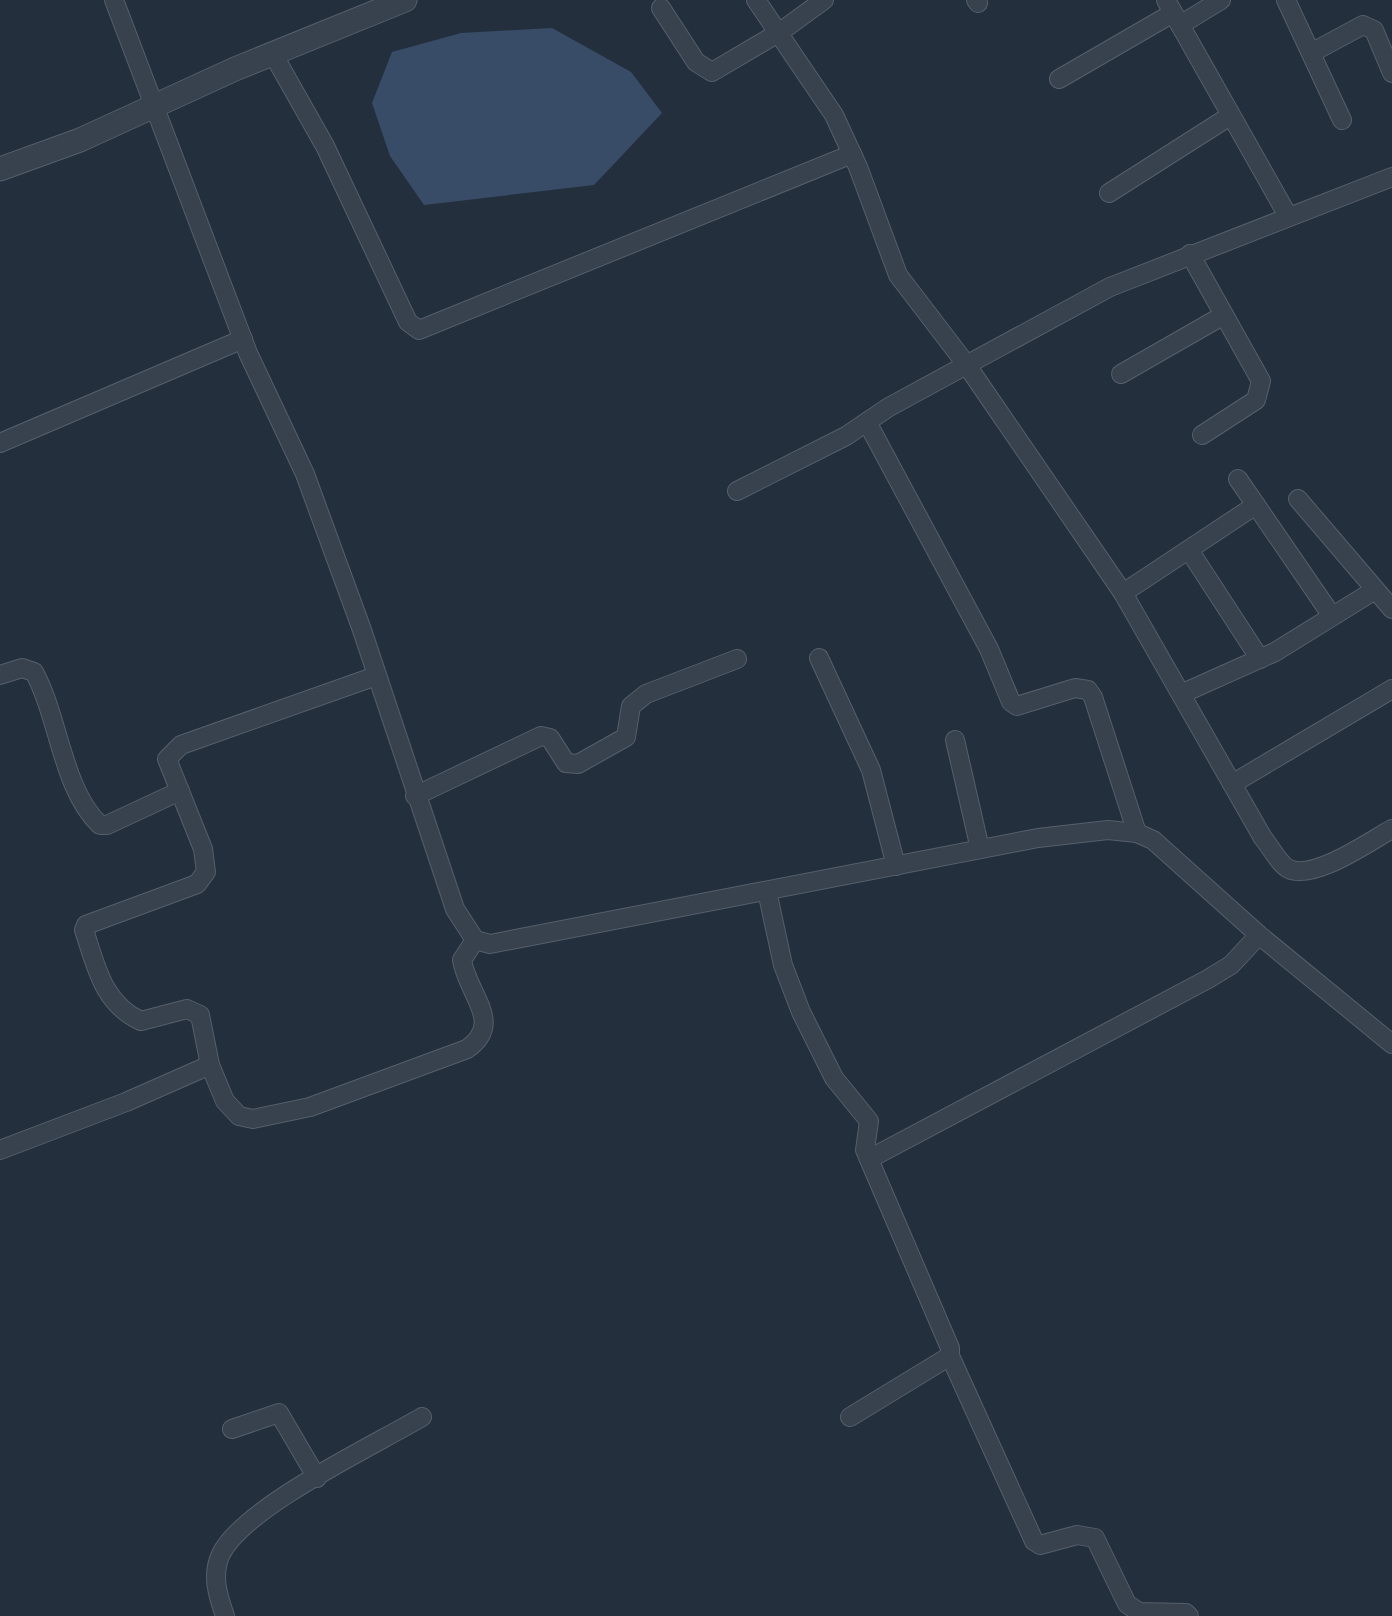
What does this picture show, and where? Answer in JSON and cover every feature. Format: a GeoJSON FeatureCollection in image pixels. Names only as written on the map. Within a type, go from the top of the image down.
{"type":"FeatureCollection","features":[{"type":"Feature","properties":{"kind":"street"},"geometry":{"type":"LineString","coordinates":[[114,0],[243,339],[304,474],[454,908],[467,933],[475,940],[490,944],[1038,838],[1108,830],[1137,833],[1153,840],[1259,935],[1392,1044]]}},
{"type":"Feature","properties":{"kind":"street"},"geometry":{"type":"LineString","coordinates":[[0,169],[80,140],[273,54],[405,0]]}},
{"type":"Feature","properties":{"kind":"street"},"geometry":{"type":"LineString","coordinates":[[756,0],[822,94],[852,155],[898,275],[966,364],[1123,593],[1263,838],[1287,868],[1305,873],[1392,829]]}},
{"type":"Feature","properties":{"kind":"street"},"geometry":{"type":"LineString","coordinates":[[662,8],[696,62],[712,72],[780,33],[824,0]]}},
{"type":"Feature","properties":{"kind":"street"},"geometry":{"type":"LineString","coordinates":[[1059,79],[1173,13],[1221,0]]}},
{"type":"Feature","properties":{"kind":"street"},"geometry":{"type":"LineString","coordinates":[[1286,0],[1342,120]]}},
{"type":"Feature","properties":{"kind":"street"},"geometry":{"type":"LineString","coordinates":[[1173,13],[1288,216]]}},
{"type":"Feature","properties":{"kind":"street"},"geometry":{"type":"LineString","coordinates":[[1311,53],[1363,25],[1368,26],[1374,30],[1392,73]]}},
{"type":"Feature","properties":{"kind":"street"},"geometry":{"type":"LineString","coordinates":[[273,54],[325,146],[408,322],[419,330],[852,155]]}},
{"type":"Feature","properties":{"kind":"street"},"geometry":{"type":"LineString","coordinates":[[1109,193],[1230,116]]}},
{"type":"Feature","properties":{"kind":"street"},"geometry":{"type":"LineString","coordinates":[[737,491],[846,436],[966,364],[1110,287],[1392,177]]}},
{"type":"Feature","properties":{"kind":"street"},"geometry":{"type":"LineString","coordinates":[[1190,254],[1261,381],[1256,400],[1202,435]]}},
{"type":"Feature","properties":{"kind":"street"},"geometry":{"type":"LineString","coordinates":[[1121,374],[1224,315]]}},
{"type":"Feature","properties":{"kind":"street"},"geometry":{"type":"LineString","coordinates":[[0,443],[243,339]]}},
{"type":"Feature","properties":{"kind":"street"},"geometry":{"type":"LineString","coordinates":[[867,422],[983,637],[1011,702],[1017,706],[1075,688],[1088,690],[1093,697],[1137,833]]}},
{"type":"Feature","properties":{"kind":"street"},"geometry":{"type":"LineString","coordinates":[[1238,480],[1332,616]]}},
{"type":"Feature","properties":{"kind":"street"},"geometry":{"type":"LineString","coordinates":[[1298,499],[1392,609]]}},
{"type":"Feature","properties":{"kind":"street"},"geometry":{"type":"LineString","coordinates":[[1123,593],[1256,505]]}},
{"type":"Feature","properties":{"kind":"street"},"geometry":{"type":"LineString","coordinates":[[1189,550],[1260,659]]}},
{"type":"Feature","properties":{"kind":"street"},"geometry":{"type":"LineString","coordinates":[[1181,694],[1260,659],[1375,590]]}},
{"type":"Feature","properties":{"kind":"street"},"geometry":{"type":"LineString","coordinates":[[819,658],[843,704],[871,770],[896,866]]}},
{"type":"Feature","properties":{"kind":"street"},"geometry":{"type":"LineString","coordinates":[[415,796],[541,736],[550,738],[566,763],[578,764],[626,737],[631,706],[646,694],[737,659]]}},
{"type":"Feature","properties":{"kind":"street"},"geometry":{"type":"LineString","coordinates":[[0,676],[22,668],[34,672],[69,768],[90,816],[100,825],[107,825],[180,791]]}},
{"type":"Feature","properties":{"kind":"street"},"geometry":{"type":"LineString","coordinates":[[376,676],[181,745],[167,759],[203,849],[206,872],[197,884],[92,922],[84,930],[103,986],[119,1010],[141,1021],[187,1009],[194,1011],[203,1020],[210,1065],[225,1101],[239,1116],[253,1119],[310,1107],[467,1049],[479,1041],[485,1031],[485,1018],[464,972],[462,960],[475,940]]}},
{"type":"Feature","properties":{"kind":"street"},"geometry":{"type":"LineString","coordinates":[[1232,784],[1392,690]]}},
{"type":"Feature","properties":{"kind":"street"},"geometry":{"type":"LineString","coordinates":[[954,740],[980,849]]}},
{"type":"Feature","properties":{"kind":"street"},"geometry":{"type":"LineString","coordinates":[[768,891],[783,965],[801,1012],[834,1078],[869,1121],[865,1150],[943,1325],[950,1356],[1034,1541],[1040,1545],[1077,1535],[1095,1538],[1127,1604],[1139,1612],[1185,1613],[1189,1616]]}},
{"type":"Feature","properties":{"kind":"street"},"geometry":{"type":"LineString","coordinates":[[869,1159],[1208,979],[1231,965],[1259,935]]}},
{"type":"Feature","properties":{"kind":"street"},"geometry":{"type":"LineString","coordinates":[[0,1150],[126,1102],[210,1065]]}},
{"type":"Feature","properties":{"kind":"street"},"geometry":{"type":"LineString","coordinates":[[850,1417],[950,1356]]}},
{"type":"Feature","properties":{"kind":"street"},"geometry":{"type":"LineString","coordinates":[[232,1429],[279,1413],[317,1478]]}},
{"type":"Feature","properties":{"kind":"street"},"geometry":{"type":"LineString","coordinates":[[225,1616],[215,1580],[220,1556],[235,1532],[276,1501],[422,1417]]}},
{"type":"Feature","properties":{"kind":"water"},"geometry":{"type":"Polygon","coordinates":[[[552,28],[631,72],[662,113],[594,185],[424,205],[390,156],[372,103],[392,52],[461,33],[552,28]]]}}]}
